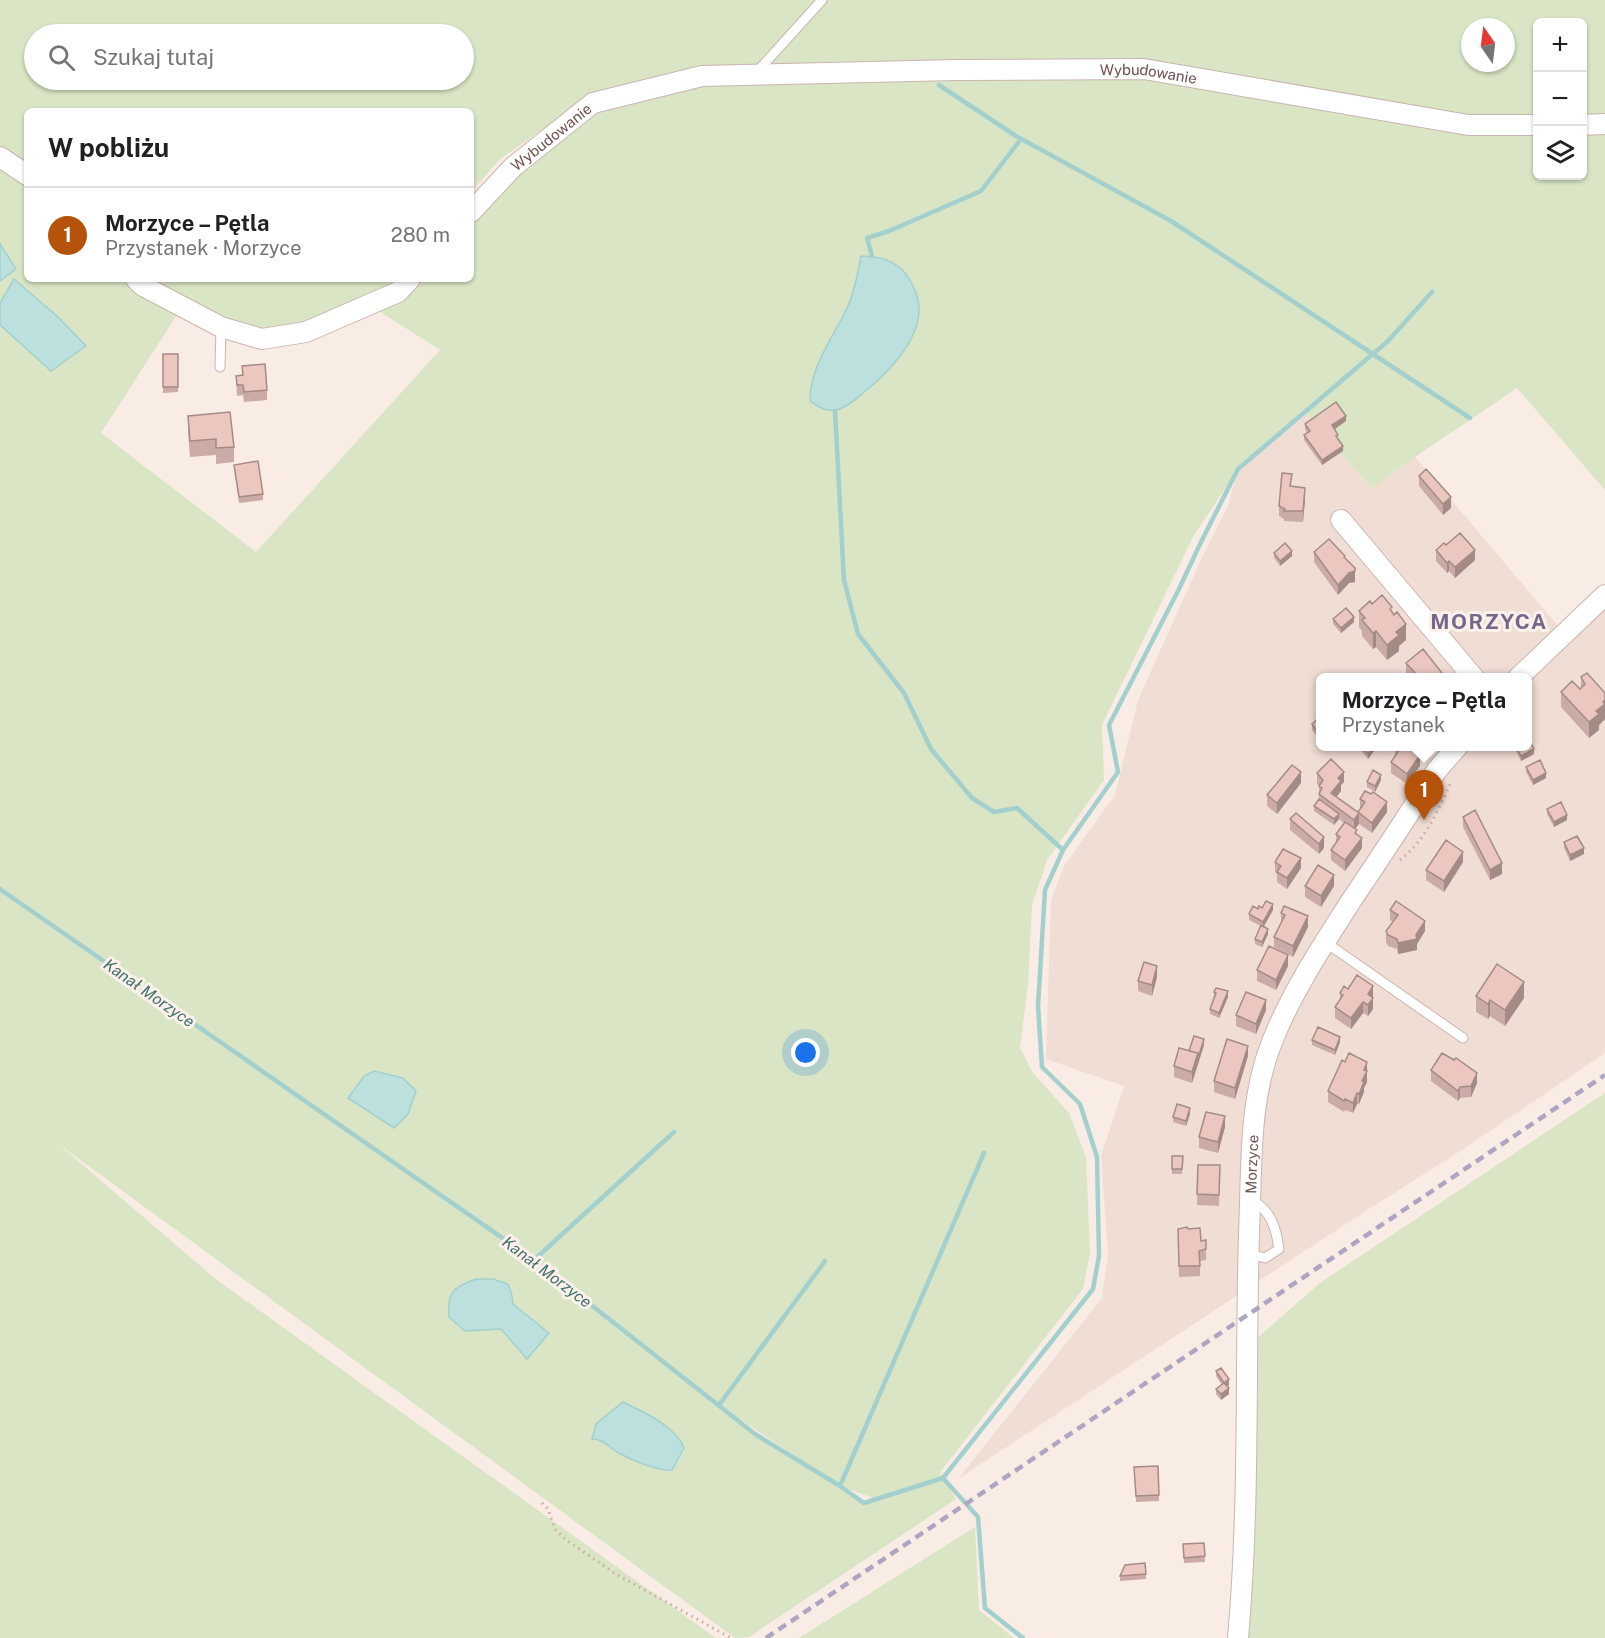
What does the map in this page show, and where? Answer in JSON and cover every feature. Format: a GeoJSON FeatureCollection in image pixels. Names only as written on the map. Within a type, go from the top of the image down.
{"type":"FeatureCollection","features":[{"type":"Feature","properties":{"kind":"street","name":"Wybudowanie"},"geometry":{"type":"LineString","coordinates":[[474,210],[513,167],[593,104],[702,76],[956,70],[1144,69],[1468,125],[1533,125]]}},
{"type":"Feature","properties":{"kind":"street"},"geometry":{"type":"LineString","coordinates":[[1587,125],[1605,124]]}},
{"type":"Feature","properties":{"kind":"street"},"geometry":{"type":"LineString","coordinates":[[0,157],[24,173]]}},
{"type":"Feature","properties":{"kind":"street"},"geometry":{"type":"LineString","coordinates":[[139,282],[221,327],[262,339],[306,332],[398,292],[407,282]]}},
{"type":"Feature","properties":{"kind":"street"},"geometry":{"type":"LineString","coordinates":[[1341,520],[1470,673]]}},
{"type":"Feature","properties":{"kind":"street"},"geometry":{"type":"LineString","coordinates":[[1523,673],[1605,595]]}},
{"type":"Feature","properties":{"kind":"street","name":"Morzyce"},"geometry":{"type":"LineString","coordinates":[[1238,1638],[1244,1566],[1249,1254],[1257,1093],[1272,1042],[1305,976],[1437,770],[1454,751]]}},
{"type":"Feature","properties":{"kind":"lane"},"geometry":{"type":"LineString","coordinates":[[754,75],[822,0]]}},
{"type":"Feature","properties":{"kind":"lane"},"geometry":{"type":"LineString","coordinates":[[220,368],[221,327]]}},
{"type":"Feature","properties":{"kind":"lane"},"geometry":{"type":"LineString","coordinates":[[1325,942],[1462,1038]]}},
{"type":"Feature","properties":{"kind":"lane"},"geometry":{"type":"LineString","coordinates":[[1249,1254],[1265,1258],[1279,1249],[1276,1230],[1263,1206],[1251,1199]]}},
{"type":"Feature","properties":{"kind":"path"},"geometry":{"type":"LineString","coordinates":[[542,1503],[548,1509],[555,1529],[565,1539],[614,1573],[731,1638]]}},
{"type":"Feature","properties":{"kind":"shaded area"},"geometry":{"type":"Polygon","coordinates":[[[1305,413],[1372,489],[1415,457],[1558,626],[1605,587],[1605,1053],[1465,1148],[958,1479],[1102,1298],[1108,1254],[1101,1156],[1124,1086],[1046,1059],[1051,900],[1064,866],[1115,795],[1138,700],[1205,551],[1228,506],[1238,469],[1305,413]]]}},
{"type":"Feature","properties":{"kind":"green space"},"geometry":{"type":"Polygon","coordinates":[[[0,0],[1605,0],[1605,490],[1517,388],[1372,489],[1305,413],[1238,469],[1193,537],[1102,725],[1104,780],[1047,860],[1032,905],[1028,985],[1020,1048],[1033,1073],[1069,1113],[1086,1157],[1090,1253],[1083,1289],[940,1472],[956,1499],[749,1637],[735,1638],[57,1143],[217,1280],[716,1638],[0,1638],[0,0]],[[24,108],[24,282],[392,282],[341,318],[271,335],[182,307],[101,433],[256,552],[440,350],[379,311],[407,282],[474,282],[474,209],[563,115],[500,159],[474,189],[474,108],[24,108]],[[738,1418],[764,1439],[864,1503],[876,1499],[840,1486],[738,1418]]]}},
{"type":"Feature","properties":{"kind":"green space"},"geometry":{"type":"Polygon","coordinates":[[[1605,1093],[1605,1638],[1246,1638],[1250,1608],[1255,1340],[1320,1283],[1605,1093]]]}},
{"type":"Feature","properties":{"kind":"green space"},"geometry":{"type":"Polygon","coordinates":[[[975,1527],[979,1610],[1014,1638],[799,1638],[975,1527]]]}},
{"type":"Feature","properties":{"kind":"water"},"geometry":{"type":"Polygon","coordinates":[[[0,244],[16,269],[0,281],[0,244]]]}},
{"type":"Feature","properties":{"kind":"water"},"geometry":{"type":"Polygon","coordinates":[[[861,256],[883,259],[896,265],[907,275],[918,297],[918,320],[908,345],[881,377],[846,406],[828,410],[810,401],[811,389],[823,352],[850,300],[861,256]]]}},
{"type":"Feature","properties":{"kind":"water"},"geometry":{"type":"Polygon","coordinates":[[[14,279],[57,316],[86,346],[51,371],[0,325],[0,303],[14,279]]]}},
{"type":"Feature","properties":{"kind":"water"},"geometry":{"type":"Polygon","coordinates":[[[374,1071],[403,1078],[416,1091],[408,1114],[394,1128],[348,1098],[364,1076],[374,1071]]]}},
{"type":"Feature","properties":{"kind":"water"},"geometry":{"type":"Polygon","coordinates":[[[476,1279],[493,1279],[508,1284],[513,1304],[549,1333],[527,1359],[501,1329],[465,1331],[449,1317],[449,1301],[453,1292],[476,1279]]]}},
{"type":"Feature","properties":{"kind":"water"},"geometry":{"type":"Polygon","coordinates":[[[623,1402],[658,1420],[680,1440],[684,1448],[672,1470],[644,1464],[592,1439],[596,1424],[623,1402]]]}},
{"type":"Feature","properties":{"kind":"building"},"geometry":{"type":"Polygon","coordinates":[[[163,354],[178,354],[178,387],[163,387],[163,354]]]}},
{"type":"Feature","properties":{"kind":"building"},"geometry":{"type":"Polygon","coordinates":[[[265,364],[267,390],[244,392],[243,385],[237,385],[236,376],[243,375],[242,366],[265,364]]]}},
{"type":"Feature","properties":{"kind":"building"},"geometry":{"type":"Polygon","coordinates":[[[1336,402],[1346,416],[1332,425],[1343,446],[1322,460],[1304,435],[1310,431],[1305,424],[1336,402]]]}},
{"type":"Feature","properties":{"kind":"building"},"geometry":{"type":"Polygon","coordinates":[[[230,412],[234,447],[216,448],[216,439],[190,441],[188,416],[230,412]]]}},
{"type":"Feature","properties":{"kind":"building"},"geometry":{"type":"Polygon","coordinates":[[[258,461],[263,494],[239,497],[234,465],[258,461]]]}},
{"type":"Feature","properties":{"kind":"building"},"geometry":{"type":"Polygon","coordinates":[[[1426,469],[1451,497],[1443,504],[1419,476],[1426,469]]]}},
{"type":"Feature","properties":{"kind":"building"},"geometry":{"type":"Polygon","coordinates":[[[1282,473],[1292,474],[1290,486],[1305,488],[1303,511],[1284,511],[1285,509],[1279,506],[1282,473]]]}},
{"type":"Feature","properties":{"kind":"building"},"geometry":{"type":"Polygon","coordinates":[[[1460,533],[1475,550],[1455,567],[1449,561],[1447,563],[1436,550],[1460,533]]]}},
{"type":"Feature","properties":{"kind":"building"},"geometry":{"type":"Polygon","coordinates":[[[1329,539],[1355,568],[1355,571],[1349,573],[1338,585],[1314,552],[1329,539]]]}},
{"type":"Feature","properties":{"kind":"building"},"geometry":{"type":"Polygon","coordinates":[[[1285,543],[1292,551],[1280,561],[1274,553],[1285,543]]]}},
{"type":"Feature","properties":{"kind":"building"},"geometry":{"type":"Polygon","coordinates":[[[1382,595],[1392,607],[1390,609],[1394,615],[1397,612],[1406,624],[1396,632],[1399,635],[1387,645],[1376,631],[1373,633],[1362,620],[1365,618],[1359,611],[1370,601],[1372,604],[1382,595]]]}},
{"type":"Feature","properties":{"kind":"building"},"geometry":{"type":"Polygon","coordinates":[[[1346,608],[1354,617],[1341,628],[1333,619],[1346,608]]]}},
{"type":"Feature","properties":{"kind":"building"},"geometry":{"type":"Polygon","coordinates":[[[1423,649],[1442,673],[1415,673],[1406,663],[1423,649]]]}},
{"type":"Feature","properties":{"kind":"building"},"geometry":{"type":"Polygon","coordinates":[[[1587,673],[1605,693],[1603,702],[1605,704],[1596,711],[1599,714],[1589,722],[1561,692],[1572,681],[1580,689],[1585,684],[1581,677],[1587,673]]]}},
{"type":"Feature","properties":{"kind":"building"},"geometry":{"type":"Polygon","coordinates":[[[1399,751],[1414,751],[1420,755],[1407,774],[1391,762],[1399,751]]]}},
{"type":"Feature","properties":{"kind":"building"},"geometry":{"type":"Polygon","coordinates":[[[1518,751],[1530,751],[1521,756],[1518,751]]]}},
{"type":"Feature","properties":{"kind":"building"},"geometry":{"type":"Polygon","coordinates":[[[1331,759],[1344,772],[1338,778],[1341,781],[1331,793],[1359,813],[1354,820],[1319,794],[1322,788],[1319,786],[1323,780],[1317,773],[1331,759]]]}},
{"type":"Feature","properties":{"kind":"building"},"geometry":{"type":"Polygon","coordinates":[[[1540,760],[1546,773],[1533,780],[1526,767],[1540,760]]]}},
{"type":"Feature","properties":{"kind":"building"},"geometry":{"type":"Polygon","coordinates":[[[1292,765],[1301,772],[1277,803],[1267,795],[1292,765]]]}},
{"type":"Feature","properties":{"kind":"building"},"geometry":{"type":"Polygon","coordinates":[[[1373,770],[1381,775],[1375,786],[1367,782],[1373,770]]]}},
{"type":"Feature","properties":{"kind":"building"},"geometry":{"type":"Polygon","coordinates":[[[1365,791],[1371,794],[1373,792],[1387,802],[1372,823],[1358,812],[1365,802],[1360,799],[1365,791]]]}},
{"type":"Feature","properties":{"kind":"building"},"geometry":{"type":"Polygon","coordinates":[[[1319,799],[1339,814],[1334,819],[1314,806],[1319,799]]]}},
{"type":"Feature","properties":{"kind":"building"},"geometry":{"type":"Polygon","coordinates":[[[1561,802],[1567,815],[1554,822],[1547,809],[1561,802]]]}},
{"type":"Feature","properties":{"kind":"building"},"geometry":{"type":"Polygon","coordinates":[[[1475,810],[1502,863],[1490,870],[1463,817],[1475,810]]]}},
{"type":"Feature","properties":{"kind":"building"},"geometry":{"type":"Polygon","coordinates":[[[1296,813],[1324,837],[1319,844],[1290,819],[1296,813]]]}},
{"type":"Feature","properties":{"kind":"building"},"geometry":{"type":"Polygon","coordinates":[[[1345,822],[1357,830],[1355,833],[1362,838],[1345,860],[1331,850],[1340,837],[1336,834],[1345,822]]]}},
{"type":"Feature","properties":{"kind":"building"},"geometry":{"type":"Polygon","coordinates":[[[1577,836],[1584,848],[1570,855],[1564,842],[1577,836]]]}},
{"type":"Feature","properties":{"kind":"building"},"geometry":{"type":"Polygon","coordinates":[[[1446,840],[1463,852],[1444,881],[1426,870],[1446,840]]]}},
{"type":"Feature","properties":{"kind":"building"},"geometry":{"type":"Polygon","coordinates":[[[1283,849],[1301,858],[1287,878],[1277,872],[1281,866],[1275,862],[1283,849]]]}},
{"type":"Feature","properties":{"kind":"building"},"geometry":{"type":"Polygon","coordinates":[[[1318,865],[1334,875],[1321,896],[1305,886],[1318,865]]]}},
{"type":"Feature","properties":{"kind":"building"},"geometry":{"type":"Polygon","coordinates":[[[1266,901],[1273,904],[1263,922],[1249,914],[1253,906],[1258,909],[1259,906],[1262,908],[1266,901]]]}},
{"type":"Feature","properties":{"kind":"building"},"geometry":{"type":"Polygon","coordinates":[[[1396,901],[1425,921],[1416,935],[1417,939],[1398,943],[1397,939],[1388,935],[1386,931],[1398,915],[1390,910],[1396,901]]]}},
{"type":"Feature","properties":{"kind":"building"},"geometry":{"type":"Polygon","coordinates":[[[1284,906],[1308,916],[1293,946],[1274,937],[1285,915],[1281,913],[1284,906]]]}},
{"type":"Feature","properties":{"kind":"building"},"geometry":{"type":"Polygon","coordinates":[[[1261,925],[1268,929],[1262,942],[1255,939],[1261,925]]]}},
{"type":"Feature","properties":{"kind":"building"},"geometry":{"type":"Polygon","coordinates":[[[1269,946],[1288,955],[1276,980],[1257,970],[1269,946]]]}},
{"type":"Feature","properties":{"kind":"building"},"geometry":{"type":"Polygon","coordinates":[[[1144,962],[1157,966],[1152,985],[1138,981],[1144,962]]]}},
{"type":"Feature","properties":{"kind":"building"},"geometry":{"type":"Polygon","coordinates":[[[1497,964],[1524,982],[1505,1010],[1490,1000],[1488,1004],[1476,996],[1497,964]]]}},
{"type":"Feature","properties":{"kind":"building"},"geometry":{"type":"Polygon","coordinates":[[[1357,975],[1373,986],[1368,994],[1373,998],[1368,1005],[1363,1002],[1351,1018],[1335,1007],[1343,995],[1340,993],[1344,986],[1348,989],[1357,975]]]}},
{"type":"Feature","properties":{"kind":"building"},"geometry":{"type":"Polygon","coordinates":[[[1216,988],[1228,991],[1219,1013],[1210,1009],[1216,988]]]}},
{"type":"Feature","properties":{"kind":"building"},"geometry":{"type":"Polygon","coordinates":[[[1246,992],[1266,1000],[1256,1024],[1236,1015],[1246,992]]]}},
{"type":"Feature","properties":{"kind":"building"},"geometry":{"type":"Polygon","coordinates":[[[1318,1027],[1340,1037],[1335,1050],[1312,1040],[1318,1027]]]}},
{"type":"Feature","properties":{"kind":"building"},"geometry":{"type":"Polygon","coordinates":[[[1194,1036],[1204,1039],[1198,1058],[1198,1053],[1189,1051],[1194,1036]]]}},
{"type":"Feature","properties":{"kind":"building"},"geometry":{"type":"Polygon","coordinates":[[[1227,1039],[1248,1046],[1235,1088],[1214,1081],[1227,1039]]]}},
{"type":"Feature","properties":{"kind":"building"},"geometry":{"type":"Polygon","coordinates":[[[1179,1048],[1198,1053],[1192,1072],[1174,1066],[1179,1048]]]}},
{"type":"Feature","properties":{"kind":"building"},"geometry":{"type":"Polygon","coordinates":[[[1349,1053],[1367,1062],[1364,1070],[1367,1071],[1362,1081],[1364,1082],[1353,1103],[1345,1099],[1344,1101],[1328,1091],[1342,1060],[1345,1062],[1349,1053]]]}},
{"type":"Feature","properties":{"kind":"building"},"geometry":{"type":"Polygon","coordinates":[[[1442,1053],[1454,1060],[1456,1058],[1477,1073],[1471,1086],[1460,1087],[1458,1091],[1431,1070],[1442,1053]]]}},
{"type":"Feature","properties":{"kind":"building"},"geometry":{"type":"Polygon","coordinates":[[[1177,1104],[1190,1108],[1186,1121],[1173,1117],[1177,1104]]]}},
{"type":"Feature","properties":{"kind":"building"},"geometry":{"type":"Polygon","coordinates":[[[1206,1112],[1225,1116],[1218,1142],[1199,1137],[1206,1112]]]}},
{"type":"Feature","properties":{"kind":"building"},"geometry":{"type":"Polygon","coordinates":[[[1172,1156],[1183,1156],[1182,1169],[1172,1169],[1172,1156]]]}},
{"type":"Feature","properties":{"kind":"building"},"geometry":{"type":"Polygon","coordinates":[[[1198,1165],[1220,1165],[1219,1195],[1197,1194],[1198,1165]]]}},
{"type":"Feature","properties":{"kind":"building"},"geometry":{"type":"Polygon","coordinates":[[[1187,1227],[1188,1229],[1200,1228],[1201,1241],[1206,1240],[1206,1249],[1199,1251],[1200,1266],[1179,1266],[1178,1229],[1187,1227]]]}},
{"type":"Feature","properties":{"kind":"building"},"geometry":{"type":"Polygon","coordinates":[[[1221,1368],[1229,1379],[1224,1383],[1216,1371],[1221,1368]]]}},
{"type":"Feature","properties":{"kind":"building"},"geometry":{"type":"Polygon","coordinates":[[[1224,1383],[1229,1388],[1221,1394],[1216,1389],[1224,1383]]]}},
{"type":"Feature","properties":{"kind":"building"},"geometry":{"type":"Polygon","coordinates":[[[1158,1466],[1159,1495],[1136,1496],[1134,1467],[1158,1466]]]}},
{"type":"Feature","properties":{"kind":"building"},"geometry":{"type":"Polygon","coordinates":[[[1204,1543],[1205,1556],[1184,1558],[1183,1544],[1204,1543]]]}},
{"type":"Feature","properties":{"kind":"building"},"geometry":{"type":"Polygon","coordinates":[[[1145,1563],[1146,1574],[1120,1576],[1125,1565],[1145,1563]]]}},
{"type":"Feature","properties":{"kind":"waterway"},"geometry":{"type":"LineString","coordinates":[[939,85],[1016,136],[1171,221],[1470,418]]}},
{"type":"Feature","properties":{"kind":"waterway"},"geometry":{"type":"LineString","coordinates":[[872,256],[867,238],[889,231],[981,191],[1021,139]]}},
{"type":"Feature","properties":{"kind":"waterway"},"geometry":{"type":"LineString","coordinates":[[943,1478],[1093,1289],[1099,1256],[1097,1157],[1080,1104],[1042,1067],[1038,1006],[1045,890],[1063,850],[1118,772],[1109,725],[1238,469],[1388,341],[1432,292]]}},
{"type":"Feature","properties":{"kind":"waterway"},"geometry":{"type":"LineString","coordinates":[[835,411],[844,580],[858,634],[904,693],[931,749],[972,798],[994,812],[1017,808],[1063,850]]}},
{"type":"Feature","properties":{"kind":"waterway","name":"Kanał Morzyce"},"geometry":{"type":"LineString","coordinates":[[0,889],[534,1260],[755,1434],[864,1503],[943,1478],[978,1517],[985,1608],[1023,1638]]}},
{"type":"Feature","properties":{"kind":"waterway"},"geometry":{"type":"LineString","coordinates":[[534,1260],[674,1132]]}},
{"type":"Feature","properties":{"kind":"waterway"},"geometry":{"type":"LineString","coordinates":[[840,1486],[984,1153]]}},
{"type":"Feature","properties":{"kind":"waterway"},"geometry":{"type":"LineString","coordinates":[[719,1405],[825,1261]]}},
{"type":"Feature","properties":{"kind":"railway"},"geometry":{"type":"LineString","coordinates":[[766,1638],[1605,1075]]}},
{"type":"Feature","properties":{"kind":"place","name":"Morzyce – Pętla"},"geometry":{"type":"Point","coordinates":[1424,820]}},
{"type":"Feature","properties":{"kind":"district","name":"MORZYCA"},"geometry":{"type":"Point","coordinates":[1489,621]}}]}
